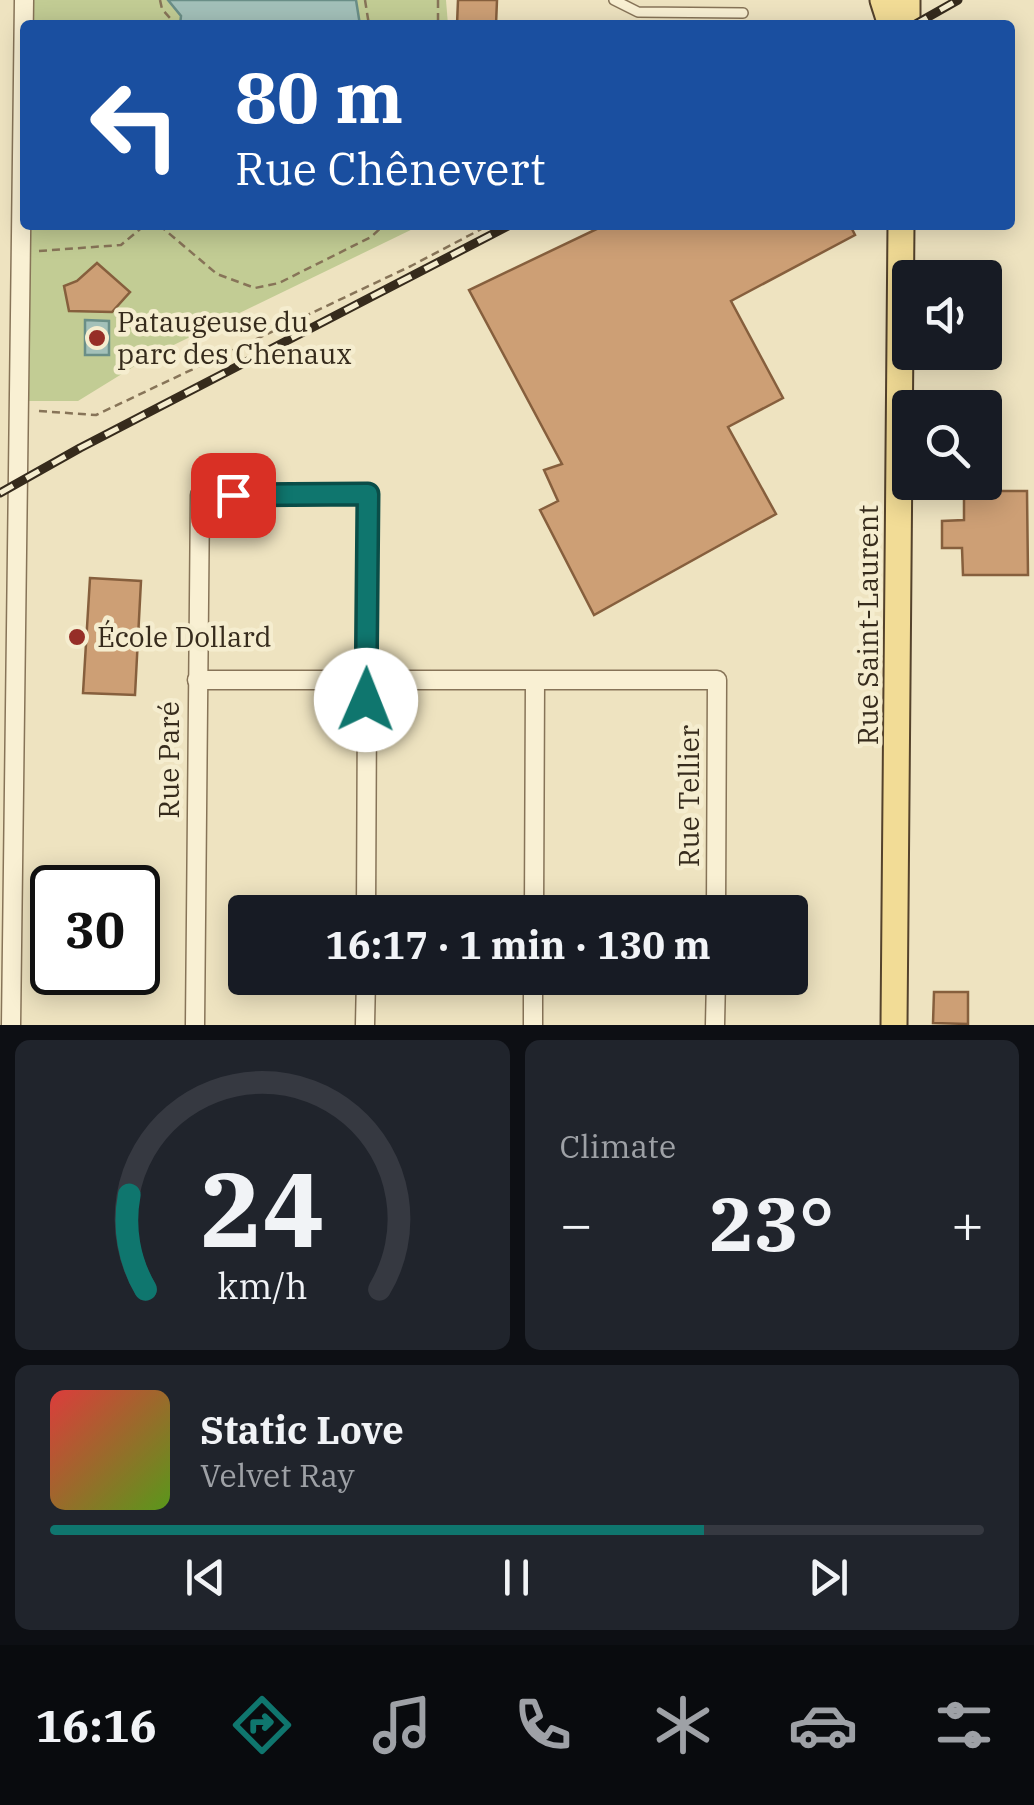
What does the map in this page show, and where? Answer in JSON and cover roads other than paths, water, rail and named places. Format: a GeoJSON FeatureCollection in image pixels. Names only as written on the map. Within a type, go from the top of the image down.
{"type":"FeatureCollection","features":[{"type":"Feature","properties":{"kind":"main road"},"geometry":{"type":"LineString","coordinates":[[882,0],[904,15]]}},
{"type":"Feature","properties":{"kind":"main road","name":"Rue Saint-Laurent"},"geometry":{"type":"LineString","coordinates":[[894,1025],[901,230]]}},
{"type":"Feature","properties":{"kind":"street"},"geometry":{"type":"LineString","coordinates":[[11,1025],[9,409],[20,230]]}},
{"type":"Feature","properties":{"kind":"street","name":"Rue Paré"},"geometry":{"type":"LineString","coordinates":[[195,1025],[200,496],[368,494],[367,680]]}},
{"type":"Feature","properties":{"kind":"street"},"geometry":{"type":"LineString","coordinates":[[197,680],[536,680],[534,895]]}},
{"type":"Feature","properties":{"kind":"street"},"geometry":{"type":"LineString","coordinates":[[366,895],[367,680]]}},
{"type":"Feature","properties":{"kind":"street","name":"Rue Tellier"},"geometry":{"type":"LineString","coordinates":[[536,680],[717,680],[716,895]]}},
{"type":"Feature","properties":{"kind":"street"},"geometry":{"type":"LineString","coordinates":[[365,1025],[366,995]]}},
{"type":"Feature","properties":{"kind":"street"},"geometry":{"type":"LineString","coordinates":[[533,995],[533,1025]]}},
{"type":"Feature","properties":{"kind":"street"},"geometry":{"type":"LineString","coordinates":[[716,995],[716,1025]]}},
{"type":"Feature","properties":{"kind":"lane"},"geometry":{"type":"LineString","coordinates":[[614,0],[638,12],[743,13]]}},
{"type":"Feature","properties":{"kind":"water"},"geometry":{"type":"Polygon","coordinates":[[[168,0],[356,0],[359,20],[181,20],[168,0]]]}},
{"type":"Feature","properties":{"kind":"water","name":"Pataugeuse du parc des Chenaux"},"geometry":{"type":"Polygon","coordinates":[[[85,320],[109,321],[109,355],[85,355],[85,320]]]}},
{"type":"Feature","properties":{"kind":"railway"},"geometry":{"type":"LineString","coordinates":[[923,20],[958,0]]}},
{"type":"Feature","properties":{"kind":"railway"},"geometry":{"type":"LineString","coordinates":[[0,493],[500,230]]}},
{"type":"Feature","properties":{"kind":"place","name":"Pataugeuse du parc des Chenaux"},"geometry":{"type":"Point","coordinates":[97,338]}},
{"type":"Feature","properties":{"kind":"place","name":"École Dollard"},"geometry":{"type":"Point","coordinates":[77,637]}}]}
